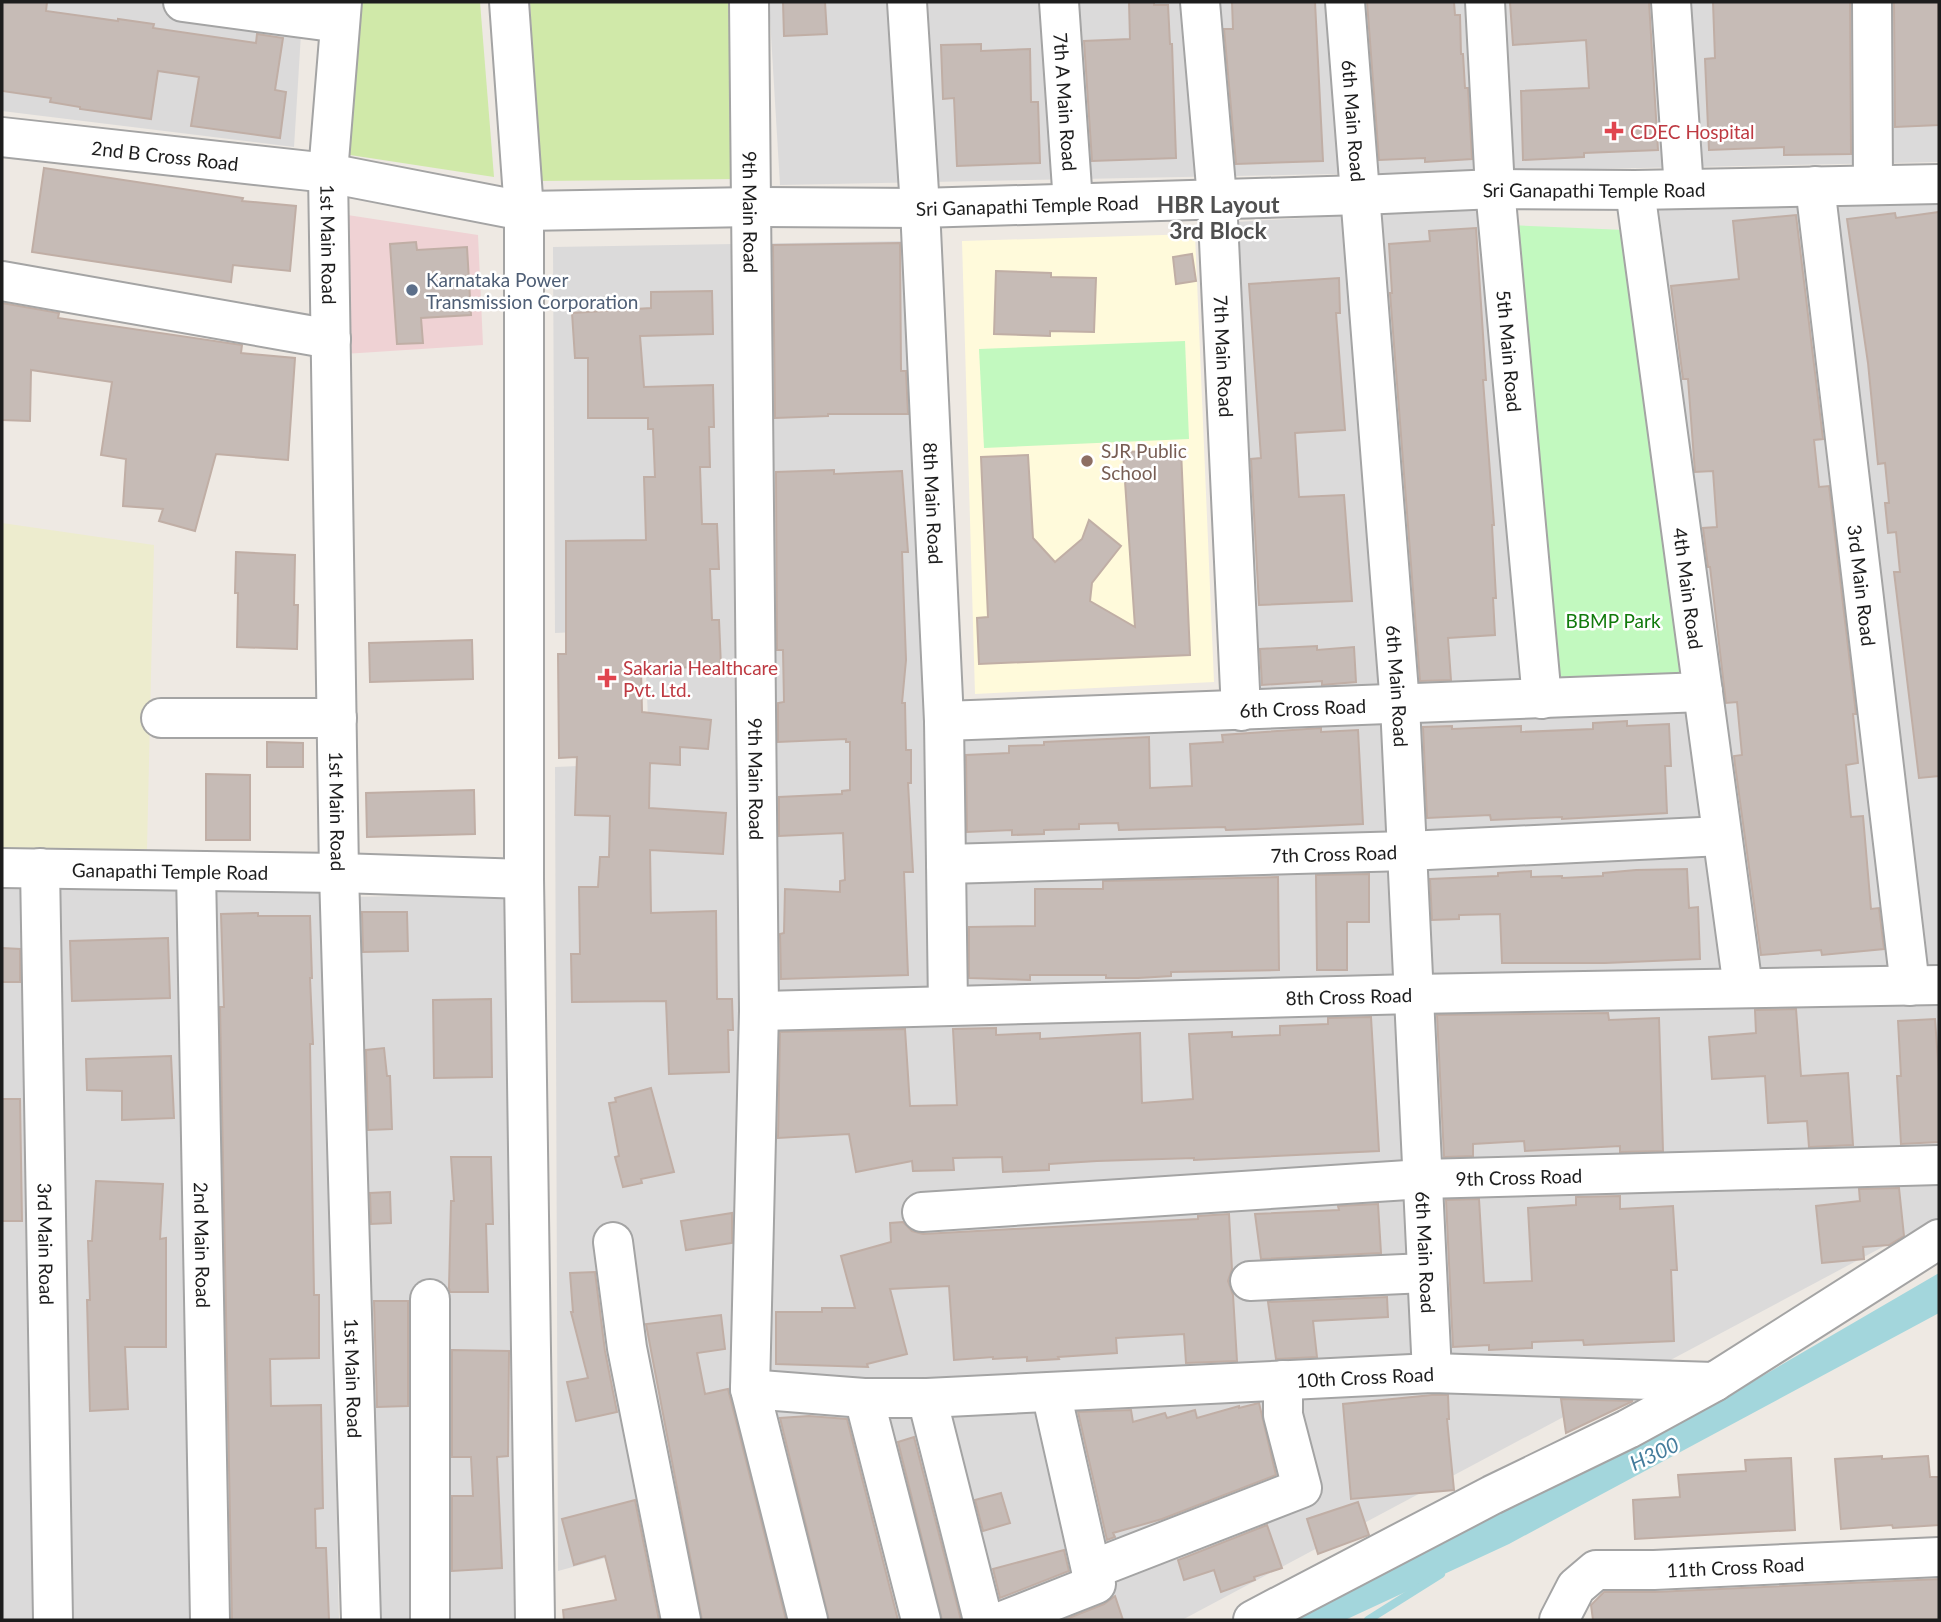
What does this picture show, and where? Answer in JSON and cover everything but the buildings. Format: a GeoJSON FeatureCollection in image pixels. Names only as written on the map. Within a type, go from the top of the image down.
{"type":"FeatureCollection","features":[{"type":"Feature","properties":{"kind":"street"},"geometry":{"type":"LineString","coordinates":[[183,2],[341,12]]}},
{"type":"Feature","properties":{"kind":"street"},"geometry":{"type":"LineString","coordinates":[[509,2],[524,211],[523,879],[535,1620]]}},
{"type":"Feature","properties":{"kind":"street","name":"9th Main Road"},"geometry":{"type":"LineString","coordinates":[[749,2],[759,1011],[750,1389],[808,1620]]}},
{"type":"Feature","properties":{"kind":"street","name":"8th Main Road"},"geometry":{"type":"LineString","coordinates":[[908,2],[944,721],[948,1006]]}},
{"type":"Feature","properties":{"kind":"street","name":"7th A Main Road"},"geometry":{"type":"LineString","coordinates":[[1059,2],[1073,203]]}},
{"type":"Feature","properties":{"kind":"street","name":"7th Main Road"},"geometry":{"type":"LineString","coordinates":[[1200,2],[1217,198],[1241,711]]}},
{"type":"Feature","properties":{"kind":"street","name":"6th Main Road"},"geometry":{"type":"LineString","coordinates":[[1345,2],[1400,705],[1432,1373]]}},
{"type":"Feature","properties":{"kind":"street","name":"5th Main Road"},"geometry":{"type":"LineString","coordinates":[[1485,2],[1495,189],[1542,699]]}},
{"type":"Feature","properties":{"kind":"street"},"geometry":{"type":"LineString","coordinates":[[1671,2],[1684,189]]}},
{"type":"Feature","properties":{"kind":"street"},"geometry":{"type":"LineString","coordinates":[[1871,2],[1873,184]]}},
{"type":"Feature","properties":{"kind":"street","name":"1st Main Road"},"geometry":{"type":"LineString","coordinates":[[341,12],[328,173],[340,873],[360,1620]]}},
{"type":"Feature","properties":{"kind":"street","name":"2nd B Cross Road"},"geometry":{"type":"LineString","coordinates":[[2,137],[328,173]]}},
{"type":"Feature","properties":{"kind":"street","name":"Sri Ganapathi Temple Road"},"geometry":{"type":"LineString","coordinates":[[328,173],[524,211],[752,207],[920,208],[1495,189],[1635,190],[1939,184]]}},
{"type":"Feature","properties":{"kind":"street","name":"3rd Main Road"},"geometry":{"type":"LineString","coordinates":[[1815,186],[1925,986]]}},
{"type":"Feature","properties":{"kind":"street","name":"4th Main Road"},"geometry":{"type":"LineString","coordinates":[[1635,190],[1743,988]]}},
{"type":"Feature","properties":{"kind":"street"},"geometry":{"type":"LineString","coordinates":[[2,281],[331,339]]}},
{"type":"Feature","properties":{"kind":"street","name":"6th Cross Road"},"geometry":{"type":"LineString","coordinates":[[944,721],[1703,692]]}},
{"type":"Feature","properties":{"kind":"street"},"geometry":{"type":"LineString","coordinates":[[162,718],[337,718]]}},
{"type":"Feature","properties":{"kind":"street","name":"7th Cross Road"},"geometry":{"type":"LineString","coordinates":[[946,864],[1407,850],[1722,836]]}},
{"type":"Feature","properties":{"kind":"street","name":"Ganapathi Temple Road"},"geometry":{"type":"LineString","coordinates":[[2,868],[340,873],[523,879]]}},
{"type":"Feature","properties":{"kind":"street","name":"3rd Main Road"},"geometry":{"type":"LineString","coordinates":[[40,868],[53,1620]]}},
{"type":"Feature","properties":{"kind":"street","name":"2nd Main Road"},"geometry":{"type":"LineString","coordinates":[[196,870],[210,1620]]}},
{"type":"Feature","properties":{"kind":"street","name":"8th Cross Road"},"geometry":{"type":"LineString","coordinates":[[759,1011],[1414,994],[1925,986]]}},
{"type":"Feature","properties":{"kind":"street","name":"9th Cross Road"},"geometry":{"type":"LineString","coordinates":[[922,1212],[1423,1180],[1939,1165]]}},
{"type":"Feature","properties":{"kind":"street"},"geometry":{"type":"LineString","coordinates":[[1253,1620],[1492,1495],[1628,1429],[1714,1382],[1939,1239]]}},
{"type":"Feature","properties":{"kind":"street"},"geometry":{"type":"LineString","coordinates":[[613,1242],[627,1348],[681,1620]]}},
{"type":"Feature","properties":{"kind":"street"},"geometry":{"type":"LineString","coordinates":[[1250,1281],[1426,1273]]}},
{"type":"Feature","properties":{"kind":"street"},"geometry":{"type":"LineString","coordinates":[[430,1298],[430,1620]]}},
{"type":"Feature","properties":{"kind":"street","name":"10th Cross Road"},"geometry":{"type":"LineString","coordinates":[[750,1389],[864,1398],[927,1398],[1432,1373],[1714,1382]]}},
{"type":"Feature","properties":{"kind":"street"},"geometry":{"type":"LineString","coordinates":[[1091,1570],[1303,1488],[1283,1415],[1283,1380]]}},
{"type":"Feature","properties":{"kind":"street"},"geometry":{"type":"LineString","coordinates":[[1005,1620],[1096,1584],[1051,1392]]}},
{"type":"Feature","properties":{"kind":"street"},"geometry":{"type":"LineString","coordinates":[[864,1398],[921,1620]]}},
{"type":"Feature","properties":{"kind":"street"},"geometry":{"type":"LineString","coordinates":[[927,1398],[983,1620]]}},
{"type":"Feature","properties":{"kind":"street","name":"11th Cross Road"},"geometry":{"type":"LineString","coordinates":[[1559,1620],[1576,1587],[1596,1570],[1654,1570],[1939,1557]]}},
{"type":"Feature","properties":{"kind":"shaded area"},"geometry":{"type":"Polygon","coordinates":[[[2,2],[303,2],[294,147],[2,111],[2,2]]]}},
{"type":"Feature","properties":{"kind":"shaded area"},"geometry":{"type":"Polygon","coordinates":[[[769,2],[1939,2],[1939,162],[780,185],[769,2]]]}},
{"type":"Feature","properties":{"kind":"shaded area"},"geometry":{"type":"Polygon","coordinates":[[[1939,204],[1939,1217],[1182,1620],[685,1620],[668,1541],[558,1571],[555,767],[650,763],[644,629],[555,633],[553,247],[905,241],[928,737],[1261,722],[1236,222],[1488,207],[1721,707],[1659,210],[1939,204]]]}},
{"type":"Feature","properties":{"kind":"shaded area","name":"Karnataka Power Transmission Corporation"},"geometry":{"type":"Polygon","coordinates":[[[341,214],[478,235],[483,345],[344,354],[341,214]]]}},
{"type":"Feature","properties":{"kind":"shaded area","name":"SJR Public School"},"geometry":{"type":"Polygon","coordinates":[[[1195,234],[1214,682],[975,694],[962,241],[1195,234]]]}},
{"type":"Feature","properties":{"kind":"shaded area"},"geometry":{"type":"Polygon","coordinates":[[[2,880],[324,886],[339,1620],[2,1620],[2,880]]]}},
{"type":"Feature","properties":{"kind":"shaded area"},"geometry":{"type":"Polygon","coordinates":[[[511,894],[522,1620],[379,1620],[349,897],[511,894]]]}},
{"type":"Feature","properties":{"kind":"green space"},"geometry":{"type":"Polygon","coordinates":[[[355,2],[480,2],[494,177],[350,155],[355,2]]]}},
{"type":"Feature","properties":{"kind":"green space"},"geometry":{"type":"Polygon","coordinates":[[[530,2],[735,2],[737,179],[540,181],[530,2]]]}},
{"type":"Feature","properties":{"kind":"green space","name":"BBMP Park"},"geometry":{"type":"Polygon","coordinates":[[[1509,225],[1625,230],[1684,681],[1557,686],[1509,225]]]}},
{"type":"Feature","properties":{"kind":"green space"},"geometry":{"type":"Polygon","coordinates":[[[1185,341],[1189,439],[984,448],[979,349],[1185,341]]]}},
{"type":"Feature","properties":{"kind":"green space"},"geometry":{"type":"Polygon","coordinates":[[[2,523],[154,545],[147,849],[2,850],[2,523]]]}},
{"type":"Feature","properties":{"kind":"water"},"geometry":{"type":"Polygon","coordinates":[[[1939,1273],[1939,1313],[1509,1544],[1345,1620],[1292,1620],[1709,1407],[1939,1273]]]}},
{"type":"Feature","properties":{"kind":"waterway","name":"H300"},"geometry":{"type":"LineString","coordinates":[[1368,1620],[1441,1574]]}},
{"type":"Feature","properties":{"kind":"place","name":"CDEC Hospital"},"geometry":{"type":"Point","coordinates":[1614,131]}},
{"type":"Feature","properties":{"kind":"place","name":"Karnataka Power Transmission Corporation"},"geometry":{"type":"Point","coordinates":[412,290]}},
{"type":"Feature","properties":{"kind":"place","name":"SJR Public School"},"geometry":{"type":"Point","coordinates":[1087,461]}},
{"type":"Feature","properties":{"kind":"place","name":"Sakaria Healthcare Pvt. Ltd."},"geometry":{"type":"Point","coordinates":[607,678]}},
{"type":"Feature","properties":{"kind":"district","name":"HBR Layout 3rd Block"},"geometry":{"type":"Point","coordinates":[1218,217]}}]}
